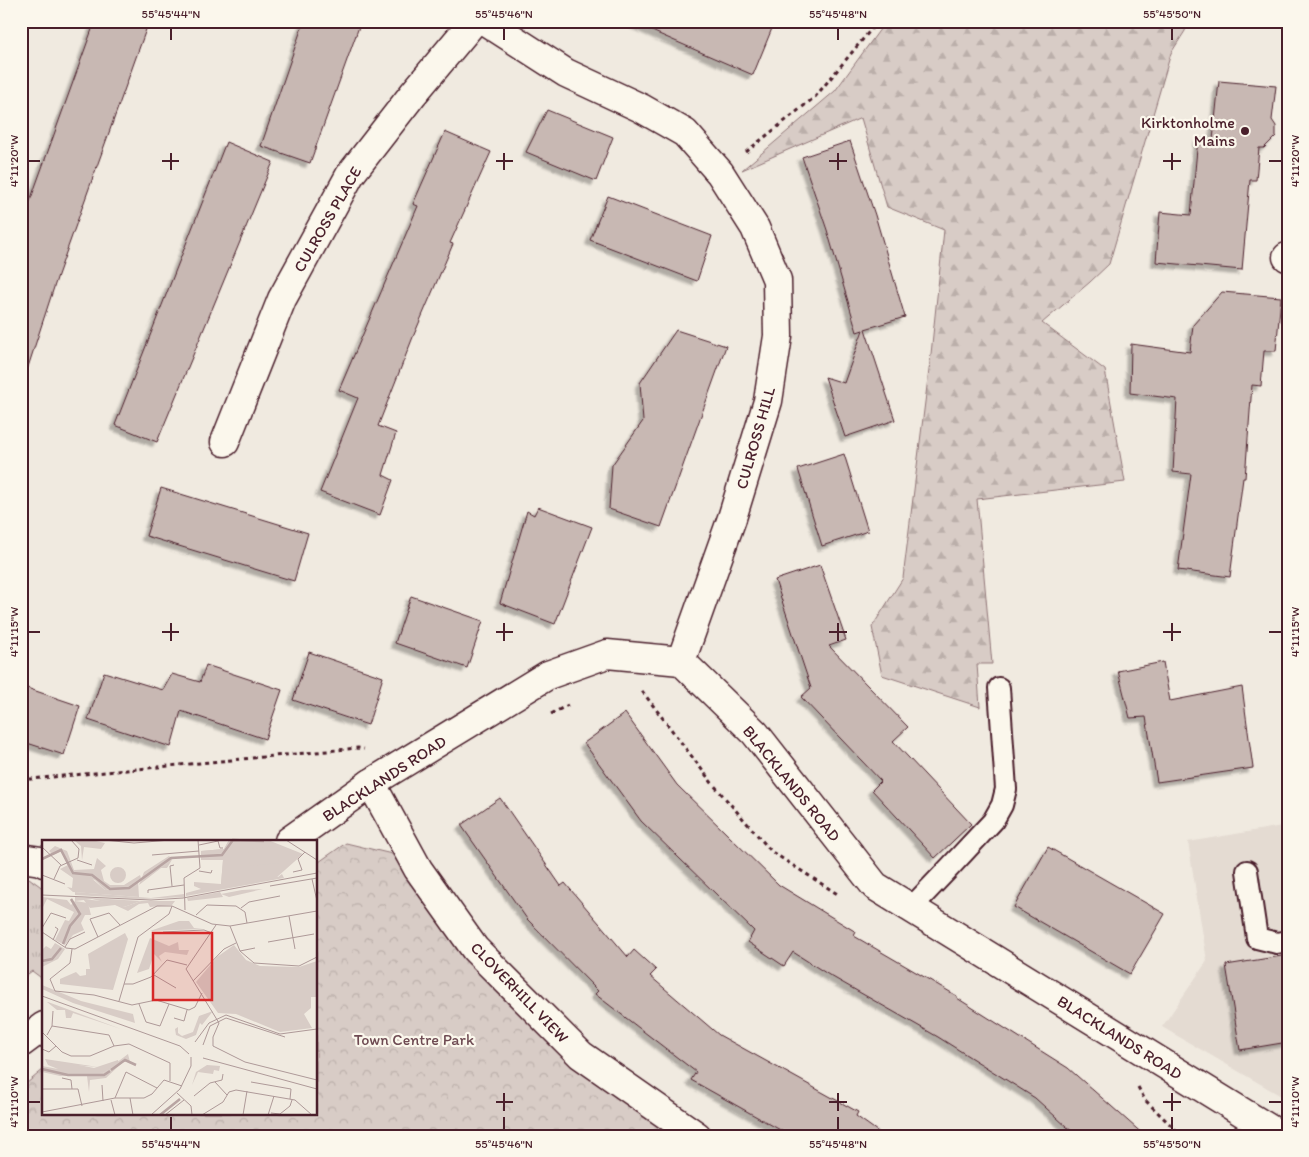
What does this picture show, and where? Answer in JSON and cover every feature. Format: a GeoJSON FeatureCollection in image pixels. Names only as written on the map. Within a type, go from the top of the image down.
{"type":"FeatureCollection","features":[{"type":"Feature","properties":{"kind":"street","name":"CULROSS PLACE"},"geometry":{"type":"LineString","coordinates":[[225,442],[282,299],[350,174],[474,21]]}},
{"type":"Feature","properties":{"kind":"street","name":"CULROSS HILL"},"geometry":{"type":"LineString","coordinates":[[486,21],[566,73],[642,108],[685,133],[720,173],[755,228],[777,280],[778,336],[768,402],[732,518],[681,661]]}},
{"type":"Feature","properties":{"kind":"street","name":"BLACKLANDS ROAD"},"geometry":{"type":"LineString","coordinates":[[290,840],[371,783],[548,676],[607,654],[681,661],[755,733],[874,886],[1281,1136]]}},
{"type":"Feature","properties":{"kind":"street","name":"CLOVERHILL VIEW"},"geometry":{"type":"LineString","coordinates":[[371,783],[418,869],[475,949],[581,1055],[697,1136]]}},
{"type":"Feature","properties":{"kind":"street"},"geometry":{"type":"LineString","coordinates":[[21,858],[42,862]]}},
{"type":"Feature","properties":{"kind":"street"},"geometry":{"type":"LineString","coordinates":[[21,1043],[42,1027]]}},
{"type":"Feature","properties":{"kind":"lane"},"geometry":{"type":"LineString","coordinates":[[911,908],[994,821],[1002,805],[1006,789],[1000,688]]}},
{"type":"Feature","properties":{"kind":"lane"},"geometry":{"type":"LineString","coordinates":[[1247,871],[1257,938],[1277,943],[1288,942]]}},
{"type":"Feature","properties":{"kind":"path"},"geometry":{"type":"LineString","coordinates":[[720,173],[815,97],[878,21]]}},
{"type":"Feature","properties":{"kind":"path"},"geometry":{"type":"LineString","coordinates":[[548,716],[574,702]]}},
{"type":"Feature","properties":{"kind":"path"},"geometry":{"type":"LineString","coordinates":[[21,780],[358,748],[411,758]]}},
{"type":"Feature","properties":{"kind":"path"},"geometry":{"type":"LineString","coordinates":[[1136,1085],[1146,1100],[1182,1136]]}},
{"type":"Feature","properties":{"kind":"shaded area"},"geometry":{"type":"Polygon","coordinates":[[[1288,825],[1288,1100],[1162,1027],[1207,961],[1188,842],[1288,825]]]}},
{"type":"Feature","properties":{"kind":"green space"},"geometry":{"type":"Polygon","coordinates":[[[886,21],[1188,21],[1185,31],[1171,53],[1109,264],[1042,323],[1105,370],[1125,482],[977,499],[992,664],[977,664],[980,707],[882,675],[872,627],[903,578],[931,354],[944,230],[887,207],[861,118],[742,170],[835,91],[886,21]]]}},
{"type":"Feature","properties":{"kind":"green space","name":"Town Centre Park"},"geometry":{"type":"Polygon","coordinates":[[[346,843],[392,854],[413,885],[680,1136],[21,1136],[21,1088],[42,1071],[42,1114],[318,1114],[318,863],[346,843]]]}},
{"type":"Feature","properties":{"kind":"green space"},"geometry":{"type":"Polygon","coordinates":[[[21,878],[29,878],[42,888],[42,978],[32,971],[21,979],[21,878]]]}},
{"type":"Feature","properties":{"kind":"building"},"geometry":{"type":"Polygon","coordinates":[[[95,21],[149,21],[58,275],[27,370],[21,369],[21,226],[95,21]]]}},
{"type":"Feature","properties":{"kind":"building"},"geometry":{"type":"Polygon","coordinates":[[[304,21],[361,21],[310,163],[261,146],[304,21]]]}},
{"type":"Feature","properties":{"kind":"building"},"geometry":{"type":"Polygon","coordinates":[[[629,21],[775,21],[753,75],[629,21]]]}},
{"type":"Feature","properties":{"kind":"building"},"geometry":{"type":"Polygon","coordinates":[[[1219,81],[1276,86],[1272,120],[1276,126],[1276,136],[1264,148],[1259,148],[1256,180],[1250,180],[1242,270],[1156,262],[1160,212],[1191,215],[1198,138],[1213,140],[1219,81]]]}},
{"type":"Feature","properties":{"kind":"building"},"geometry":{"type":"Polygon","coordinates":[[[547,110],[613,137],[596,181],[526,152],[547,110]]]}},
{"type":"Feature","properties":{"kind":"building"},"geometry":{"type":"Polygon","coordinates":[[[445,132],[491,152],[450,243],[453,244],[413,337],[378,426],[396,433],[383,475],[393,480],[380,515],[320,492],[358,398],[339,390],[418,206],[413,204],[445,132]]]}},
{"type":"Feature","properties":{"kind":"building"},"geometry":{"type":"Polygon","coordinates":[[[850,141],[875,215],[905,317],[865,329],[895,420],[845,437],[825,377],[844,383],[863,330],[857,332],[827,230],[802,157],[850,141]]]}},
{"type":"Feature","properties":{"kind":"building"},"geometry":{"type":"Polygon","coordinates":[[[226,142],[273,162],[157,442],[115,425],[226,142]]]}},
{"type":"Feature","properties":{"kind":"building"},"geometry":{"type":"Polygon","coordinates":[[[608,196],[712,236],[697,281],[590,240],[608,196]]]}},
{"type":"Feature","properties":{"kind":"building"},"geometry":{"type":"Polygon","coordinates":[[[1222,292],[1281,297],[1276,351],[1264,351],[1261,386],[1252,385],[1245,478],[1243,478],[1230,577],[1178,570],[1191,474],[1173,472],[1177,399],[1130,393],[1131,344],[1190,352],[1193,325],[1222,292]]]}},
{"type":"Feature","properties":{"kind":"building"},"geometry":{"type":"Polygon","coordinates":[[[676,330],[726,346],[661,527],[609,509],[612,465],[643,421],[640,383],[676,330]]]}},
{"type":"Feature","properties":{"kind":"building"},"geometry":{"type":"Polygon","coordinates":[[[844,454],[868,531],[822,546],[798,469],[844,454]]]}},
{"type":"Feature","properties":{"kind":"building"},"geometry":{"type":"Polygon","coordinates":[[[161,488],[308,533],[294,581],[146,536],[161,488]]]}},
{"type":"Feature","properties":{"kind":"building"},"geometry":{"type":"Polygon","coordinates":[[[538,507],[592,527],[555,624],[500,603],[527,511],[534,515],[538,507]]]}},
{"type":"Feature","properties":{"kind":"building"},"geometry":{"type":"Polygon","coordinates":[[[820,565],[846,640],[829,646],[908,727],[893,741],[971,824],[935,858],[872,790],[881,781],[801,697],[811,688],[775,580],[820,565]]]}},
{"type":"Feature","properties":{"kind":"building"},"geometry":{"type":"Polygon","coordinates":[[[411,596],[483,621],[467,668],[395,643],[411,596]]]}},
{"type":"Feature","properties":{"kind":"building"},"geometry":{"type":"Polygon","coordinates":[[[309,652],[383,677],[368,725],[293,700],[309,652]]]}},
{"type":"Feature","properties":{"kind":"building"},"geometry":{"type":"Polygon","coordinates":[[[1163,662],[1170,701],[1242,687],[1253,768],[1157,782],[1146,717],[1130,718],[1118,671],[1163,662]]]}},
{"type":"Feature","properties":{"kind":"building"},"geometry":{"type":"Polygon","coordinates":[[[206,665],[282,690],[265,739],[181,711],[171,747],[88,720],[104,672],[163,690],[172,674],[200,682],[206,665]]]}},
{"type":"Feature","properties":{"kind":"building"},"geometry":{"type":"Polygon","coordinates":[[[21,686],[80,706],[64,755],[21,741],[21,686]]]}},
{"type":"Feature","properties":{"kind":"building"},"geometry":{"type":"Polygon","coordinates":[[[625,713],[677,785],[779,885],[856,932],[854,936],[957,996],[957,998],[1068,1068],[1145,1136],[1077,1136],[1035,1098],[938,1037],[829,975],[793,952],[784,966],[748,942],[754,931],[641,821],[584,743],[625,713]]]}},
{"type":"Feature","properties":{"kind":"building"},"geometry":{"type":"Polygon","coordinates":[[[500,798],[561,886],[565,883],[628,957],[634,950],[656,970],[650,976],[719,1035],[858,1112],[856,1116],[884,1136],[791,1136],[691,1080],[696,1072],[595,994],[598,991],[527,919],[461,825],[500,798]]]}},
{"type":"Feature","properties":{"kind":"building"},"geometry":{"type":"Polygon","coordinates":[[[1048,847],[1165,914],[1130,974],[1014,907],[1048,847]]]}},
{"type":"Feature","properties":{"kind":"building"},"geometry":{"type":"Polygon","coordinates":[[[1288,955],[1288,1042],[1240,1050],[1226,965],[1288,955]]]}},
{"type":"Feature","properties":{"kind":"place","name":"Kirktonholme Mains"},"geometry":{"type":"Point","coordinates":[1245,131]}}]}
